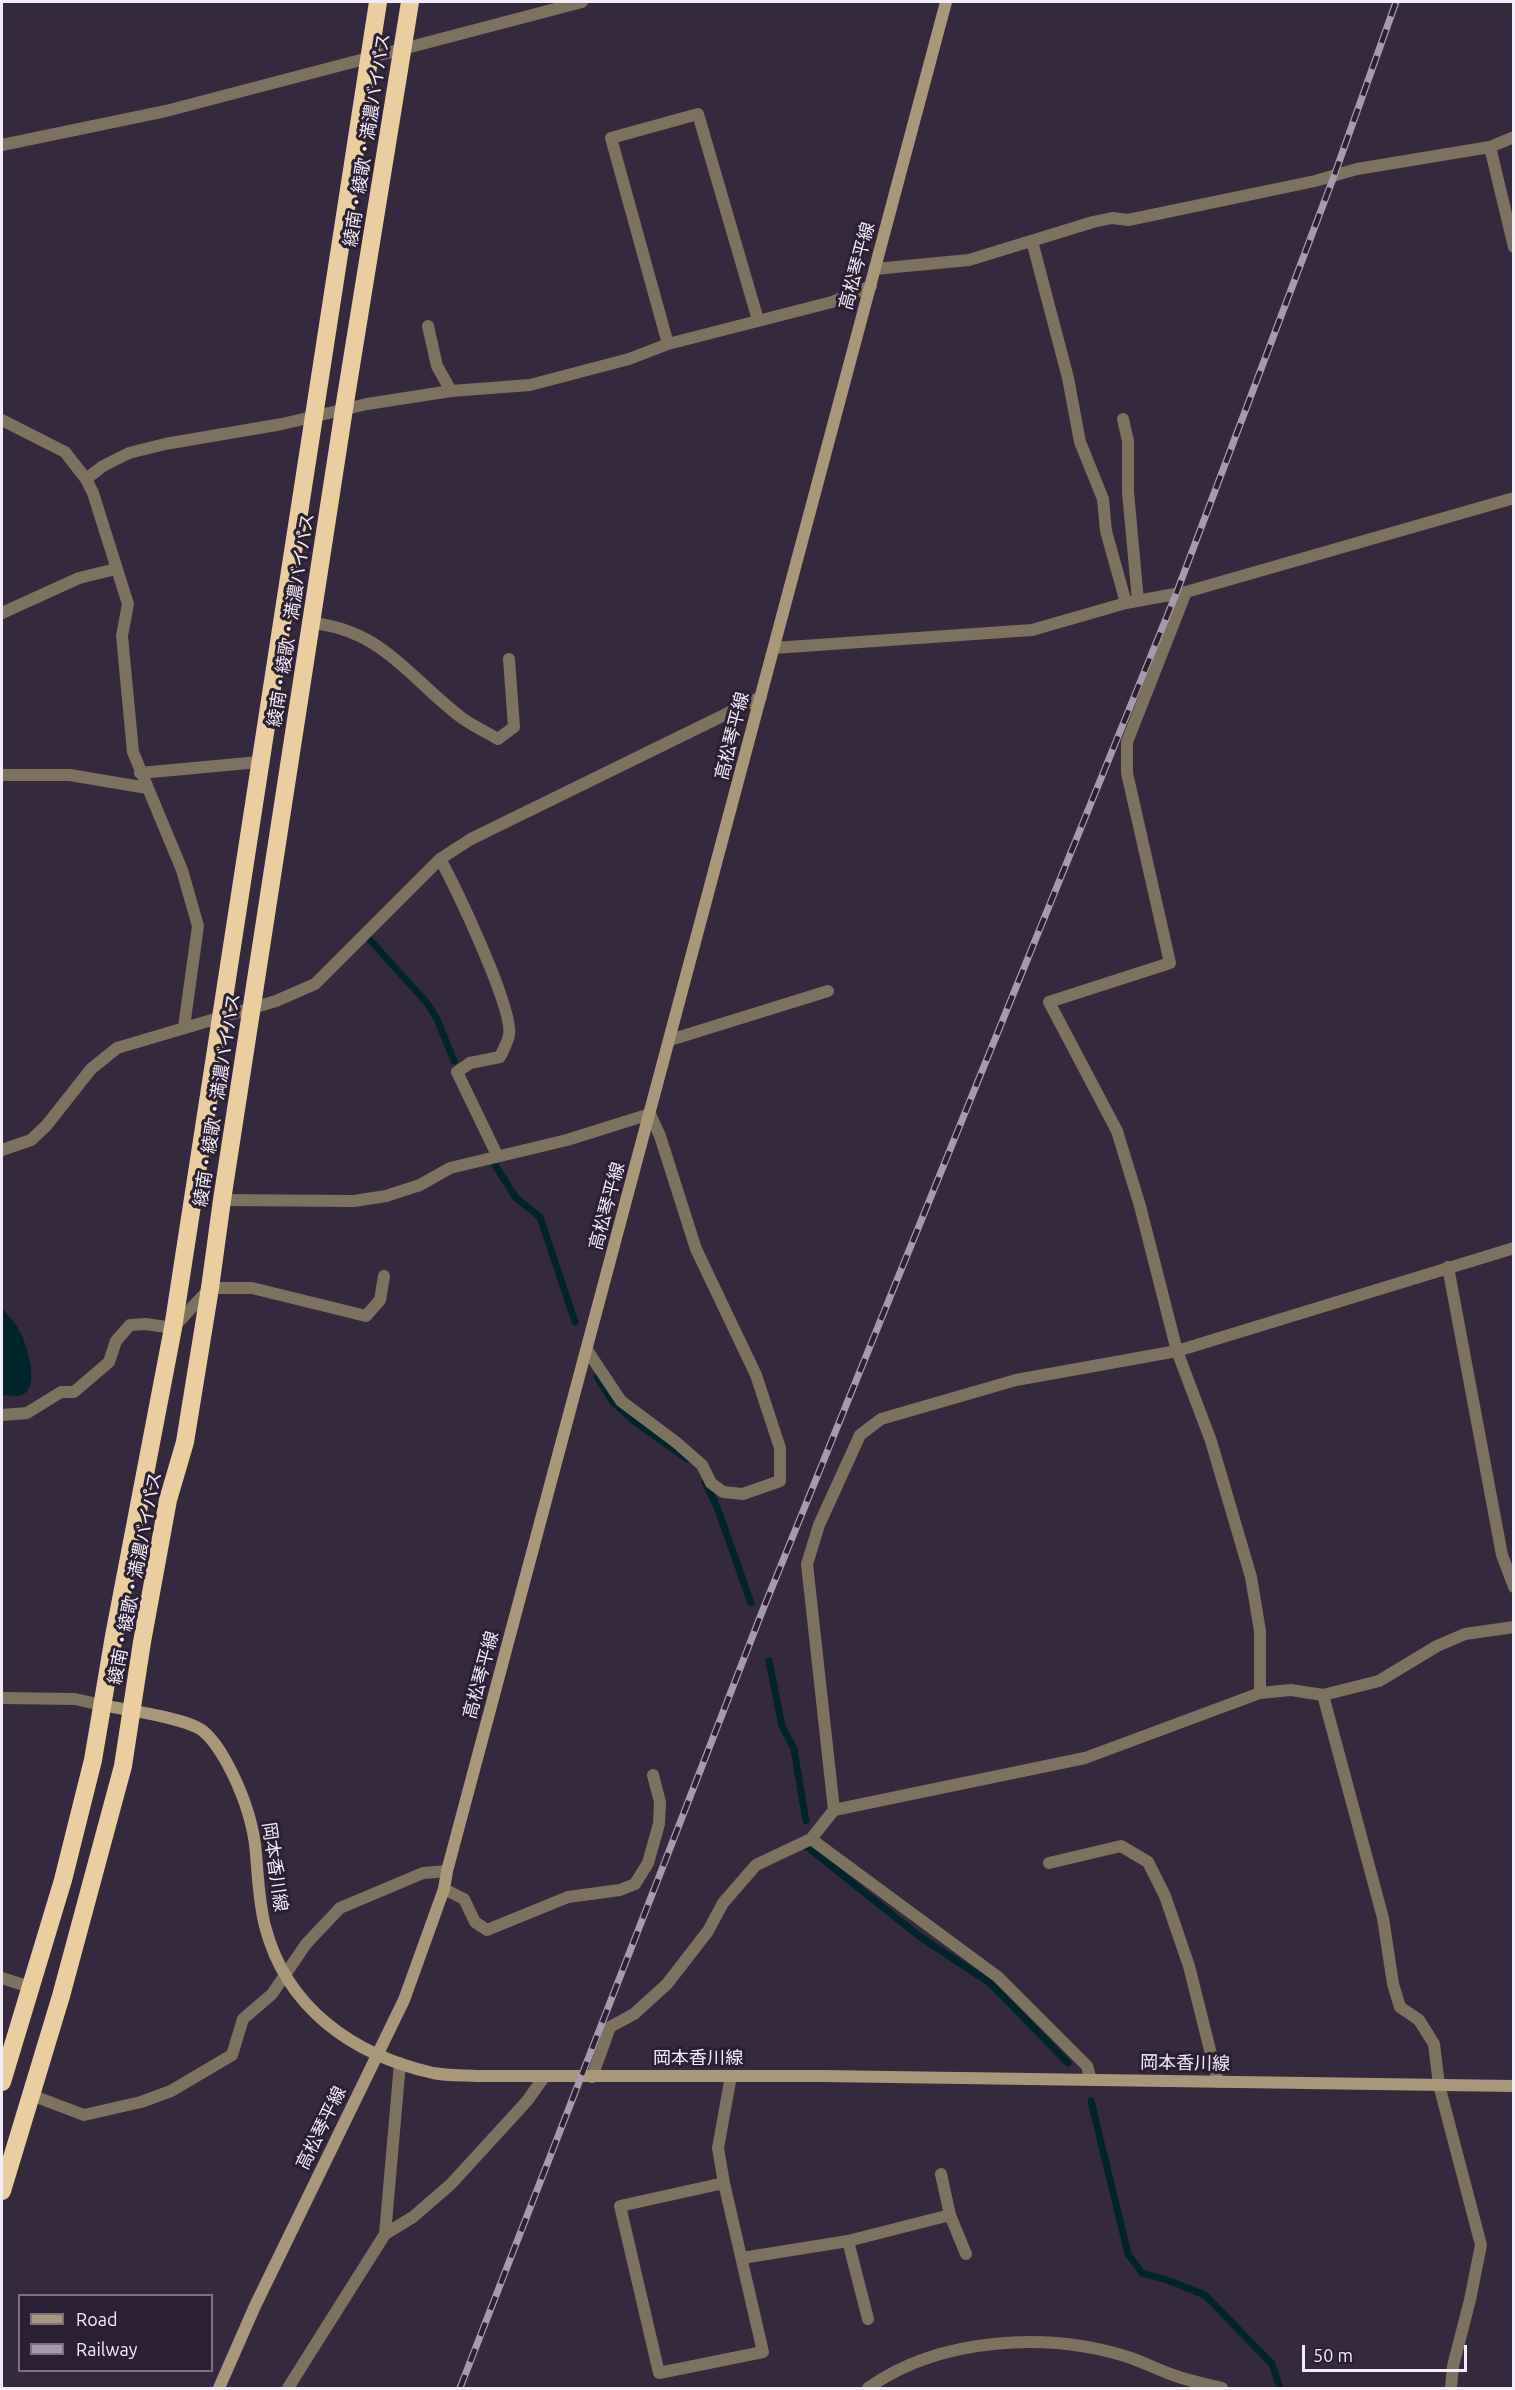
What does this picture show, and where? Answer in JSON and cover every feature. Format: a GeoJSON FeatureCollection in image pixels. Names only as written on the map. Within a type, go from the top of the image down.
{"type":"FeatureCollection","features":[{"type":"Feature","properties":{"kind":"highway","name":"綾南・綾歌・満濃バイパス"},"geometry":{"type":"LineString","coordinates":[[2,2082],[63,1880],[93,1760],[173,1328],[378,2]]}},
{"type":"Feature","properties":{"kind":"highway","name":"綾南・綾歌・満濃バイパス"},"geometry":{"type":"LineString","coordinates":[[2,2191],[61,1996],[123,1766],[168,1500],[185,1442],[344,410],[410,2]]}},
{"type":"Feature","properties":{"kind":"main road","name":"高松琴平線"},"geometry":{"type":"LineString","coordinates":[[219,2388],[255,2306],[404,2000],[444,1888],[946,2]]}},
{"type":"Feature","properties":{"kind":"main road","name":"岡本香川線"},"geometry":{"type":"LineString","coordinates":[[102,1705],[193,1725],[204,1731],[220,1751],[233,1774],[249,1813],[255,1842],[265,1926],[286,1976],[302,2001],[316,2016],[377,2054],[436,2073],[544,2077],[731,2076],[1514,2086]]}},
{"type":"Feature","properties":{"kind":"street"},"geometry":{"type":"LineString","coordinates":[[2,145],[166,111],[582,2]]}},
{"type":"Feature","properties":{"kind":"street"},"geometry":{"type":"LineString","coordinates":[[668,344],[611,138],[698,114],[758,320]]}},
{"type":"Feature","properties":{"kind":"street"},"geometry":{"type":"LineString","coordinates":[[875,269],[969,260],[1102,220],[1128,219],[1157,214],[1315,181],[1357,169],[1490,147],[1514,137]]}},
{"type":"Feature","properties":{"kind":"street"},"geometry":{"type":"LineString","coordinates":[[1490,147],[1514,247]]}},
{"type":"Feature","properties":{"kind":"street"},"geometry":{"type":"LineString","coordinates":[[1032,241],[1068,378],[1080,442],[1103,499],[1106,531],[1132,602]]}},
{"type":"Feature","properties":{"kind":"street"},"geometry":{"type":"LineString","coordinates":[[86,479],[102,466],[129,453],[165,444],[282,424],[367,404],[451,391],[530,385],[629,359],[668,344],[832,302],[871,286]]}},
{"type":"Feature","properties":{"kind":"street"},"geometry":{"type":"LineString","coordinates":[[428,326],[437,366],[451,391]]}},
{"type":"Feature","properties":{"kind":"street"},"geometry":{"type":"LineString","coordinates":[[1123,419],[1128,441],[1132,602]]}},
{"type":"Feature","properties":{"kind":"street"},"geometry":{"type":"LineString","coordinates":[[2,420],[65,452],[86,479],[93,493],[128,604],[122,636],[133,752],[182,870],[198,926],[184,1027]]}},
{"type":"Feature","properties":{"kind":"street"},"geometry":{"type":"LineString","coordinates":[[774,648],[1032,630],[1132,602],[1186,592],[1514,498]]}},
{"type":"Feature","properties":{"kind":"street"},"geometry":{"type":"LineString","coordinates":[[2,613],[79,578],[116,569]]}},
{"type":"Feature","properties":{"kind":"street"},"geometry":{"type":"LineString","coordinates":[[1186,592],[1127,742],[1127,773],[1170,963],[1049,1002],[1118,1131],[1140,1206],[1177,1351],[1211,1441],[1251,1577],[1260,1631],[1260,1693]]}},
{"type":"Feature","properties":{"kind":"street"},"geometry":{"type":"LineString","coordinates":[[312,623],[348,630],[393,656],[462,718],[498,739],[514,727],[509,659]]}},
{"type":"Feature","properties":{"kind":"street"},"geometry":{"type":"LineString","coordinates":[[2,1150],[31,1140],[46,1126],[91,1069],[117,1048],[276,1001],[315,984],[440,860],[471,839],[761,697]]}},
{"type":"Feature","properties":{"kind":"street"},"geometry":{"type":"LineString","coordinates":[[140,773],[259,762]]}},
{"type":"Feature","properties":{"kind":"street"},"geometry":{"type":"LineString","coordinates":[[2,775],[70,775],[147,788]]}},
{"type":"Feature","properties":{"kind":"street"},"geometry":{"type":"LineString","coordinates":[[440,860],[456,885],[504,1003],[510,1034],[500,1057],[470,1063],[457,1072],[496,1155]]}},
{"type":"Feature","properties":{"kind":"street"},"geometry":{"type":"LineString","coordinates":[[670,1040],[828,991]]}},
{"type":"Feature","properties":{"kind":"street"},"geometry":{"type":"LineString","coordinates":[[222,1200],[354,1201],[386,1196],[420,1185],[450,1168],[496,1155],[567,1140],[650,1114],[660,1136],[696,1248],[756,1375],[780,1448],[780,1481],[742,1494],[723,1492],[711,1483],[702,1465],[621,1401],[587,1350]]}},
{"type":"Feature","properties":{"kind":"street"},"geometry":{"type":"LineString","coordinates":[[834,1810],[807,1564],[819,1525],[860,1435],[881,1419],[1016,1380],[1177,1351],[1514,1248]]}},
{"type":"Feature","properties":{"kind":"street"},"geometry":{"type":"LineString","coordinates":[[1448,1267],[1502,1555],[1514,1587]]}},
{"type":"Feature","properties":{"kind":"street"},"geometry":{"type":"LineString","coordinates":[[2,1415],[27,1413],[61,1392],[74,1392],[109,1362],[116,1341],[130,1325],[146,1323],[173,1328],[210,1288],[252,1288],[366,1316],[380,1299],[384,1276]]}},
{"type":"Feature","properties":{"kind":"street"},"geometry":{"type":"LineString","coordinates":[[592,2077],[610,2027],[634,2014],[667,1984],[708,1930],[723,1903],[756,1865],[811,1839],[834,1810],[1085,1758],[1260,1693],[1291,1690],[1323,1695],[1379,1682],[1437,1646],[1465,1635],[1514,1627]]}},
{"type":"Feature","properties":{"kind":"street"},"geometry":{"type":"LineString","coordinates":[[1323,1695],[1383,1918],[1393,1984],[1400,2007],[1419,2020],[1434,2044],[1439,2085],[1481,2245],[1451,2388]]}},
{"type":"Feature","properties":{"kind":"street"},"geometry":{"type":"LineString","coordinates":[[2,1698],[75,1699],[102,1705]]}},
{"type":"Feature","properties":{"kind":"street"},"geometry":{"type":"LineString","coordinates":[[444,1888],[464,1899],[475,1922],[487,1930],[568,1897],[620,1890],[635,1884],[648,1863],[659,1824],[660,1802],[653,1775]]}},
{"type":"Feature","properties":{"kind":"street"},"geometry":{"type":"LineString","coordinates":[[811,1839],[998,1977],[1087,2066],[1091,2080]]}},
{"type":"Feature","properties":{"kind":"street"},"geometry":{"type":"LineString","coordinates":[[1048,1863],[1121,1846],[1148,1862],[1165,1896],[1189,1966],[1218,2082]]}},
{"type":"Feature","properties":{"kind":"street"},"geometry":{"type":"LineString","coordinates":[[31,2095],[84,2115],[141,2102],[171,2091],[232,2055],[243,2019],[272,1994],[306,1944],[340,1908],[423,1873],[447,1871]]}},
{"type":"Feature","properties":{"kind":"street"},"geometry":{"type":"LineString","coordinates":[[2,1978],[30,1987]]}},
{"type":"Feature","properties":{"kind":"street"},"geometry":{"type":"LineString","coordinates":[[385,2234],[400,2063]]}},
{"type":"Feature","properties":{"kind":"street"},"geometry":{"type":"LineString","coordinates":[[724,2183],[620,2206],[659,2373],[763,2352],[718,2148],[731,2076]]}},
{"type":"Feature","properties":{"kind":"street"},"geometry":{"type":"LineString","coordinates":[[288,2388],[385,2234],[413,2217],[451,2184],[527,2101],[544,2077]]}},
{"type":"Feature","properties":{"kind":"street"},"geometry":{"type":"LineString","coordinates":[[941,2174],[950,2215],[966,2254]]}},
{"type":"Feature","properties":{"kind":"street"},"geometry":{"type":"LineString","coordinates":[[742,2258],[848,2241],[950,2215]]}},
{"type":"Feature","properties":{"kind":"street"},"geometry":{"type":"LineString","coordinates":[[848,2241],[867,2319]]}},
{"type":"Feature","properties":{"kind":"street"},"geometry":{"type":"LineString","coordinates":[[868,2388],[924,2359],[972,2347],[1026,2341],[1077,2345],[1131,2358],[1175,2376],[1222,2388]]}},
{"type":"Feature","properties":{"kind":"shaded area"},"geometry":{"type":"Polygon","coordinates":[[[2,1308],[17,1327],[30,1363],[29,1388],[18,1396],[4,1395],[2,1397],[2,1308]]]}},
{"type":"Feature","properties":{"kind":"waterway"},"geometry":{"type":"LineString","coordinates":[[370,940],[427,1003],[437,1019],[454,1061]]}},
{"type":"Feature","properties":{"kind":"waterway"},"geometry":{"type":"LineString","coordinates":[[495,1165],[516,1198],[540,1217],[575,1322]]}},
{"type":"Feature","properties":{"kind":"waterway"},"geometry":{"type":"LineString","coordinates":[[597,1377],[613,1402],[635,1422],[687,1459]]}},
{"type":"Feature","properties":{"kind":"waterway"},"geometry":{"type":"LineString","coordinates":[[705,1482],[717,1507],[751,1603]]}},
{"type":"Feature","properties":{"kind":"waterway"},"geometry":{"type":"LineString","coordinates":[[769,1661],[782,1726],[794,1749],[806,1821]]}},
{"type":"Feature","properties":{"kind":"waterway"},"geometry":{"type":"LineString","coordinates":[[806,1846],[919,1936],[990,1983],[1068,2063]]}},
{"type":"Feature","properties":{"kind":"waterway"},"geometry":{"type":"LineString","coordinates":[[1091,2101],[1128,2254],[1142,2273],[1205,2295],[1272,2364],[1280,2388]]}},
{"type":"Feature","properties":{"kind":"railway"},"geometry":{"type":"LineString","coordinates":[[460,2388],[762,1612],[1176,594],[1334,176],[1396,2]]}}]}
